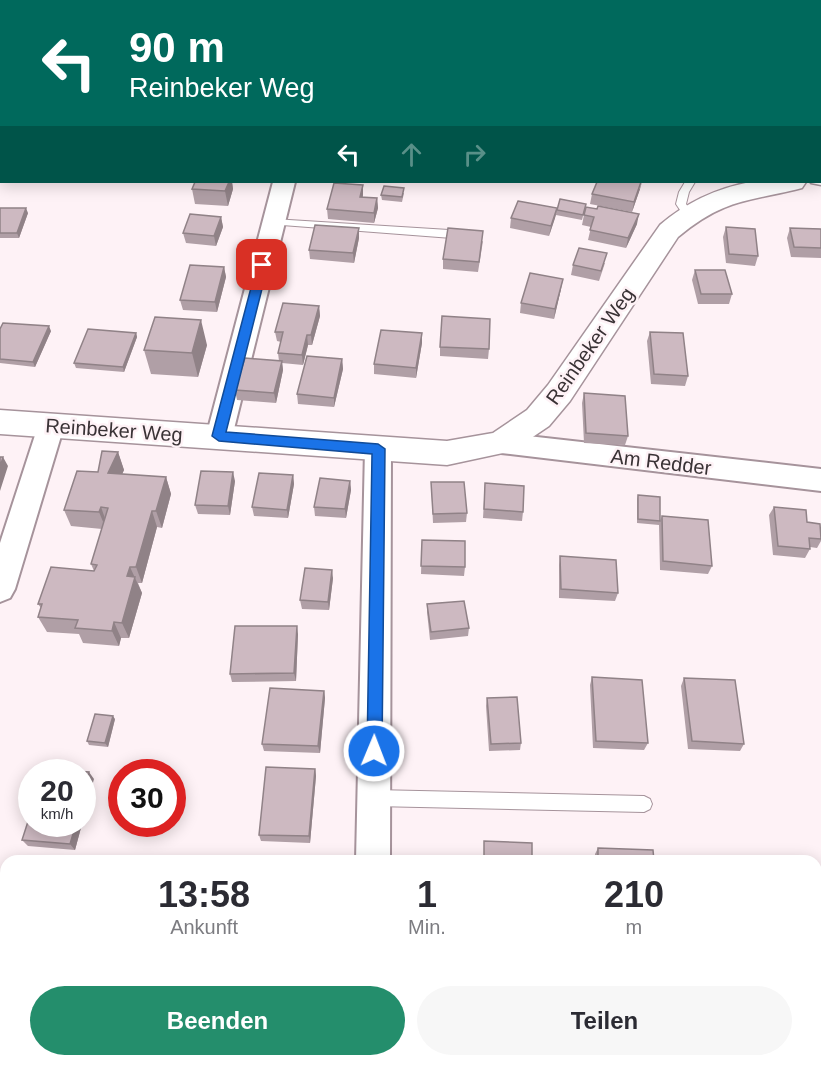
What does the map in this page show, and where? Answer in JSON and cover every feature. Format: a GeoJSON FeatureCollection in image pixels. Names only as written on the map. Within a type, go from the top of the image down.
{"type":"FeatureCollection","features":[{"type":"Feature","properties":{"kind":"main road","name":"Reinbeker Weg"},"geometry":{"type":"LineString","coordinates":[[0,422],[447,453],[501,443],[538,418],[560,393],[669,231],[688,214],[719,197],[749,185],[778,183]]}},
{"type":"Feature","properties":{"kind":"street"},"geometry":{"type":"LineString","coordinates":[[219,436],[284,183]]}},
{"type":"Feature","properties":{"kind":"street"},"geometry":{"type":"LineString","coordinates":[[0,589],[51,426]]}},
{"type":"Feature","properties":{"kind":"street","name":"Am Redder"},"geometry":{"type":"LineString","coordinates":[[501,443],[821,480]]}},
{"type":"Feature","properties":{"kind":"street"},"geometry":{"type":"LineString","coordinates":[[373,855],[378,449]]}},
{"type":"Feature","properties":{"kind":"lane"},"geometry":{"type":"LineString","coordinates":[[688,214],[681,204],[689,183]]}},
{"type":"Feature","properties":{"kind":"lane"},"geometry":{"type":"LineString","coordinates":[[273,222],[470,236]]}},
{"type":"Feature","properties":{"kind":"lane"},"geometry":{"type":"LineString","coordinates":[[374,798],[644,804]]}},
{"type":"Feature","properties":{"kind":"building"},"geometry":{"type":"Polygon","coordinates":[[[195,183],[229,183],[225,191],[192,189],[195,183]]]}},
{"type":"Feature","properties":{"kind":"building"},"geometry":{"type":"Polygon","coordinates":[[[334,183],[363,185],[360,197],[377,198],[374,213],[327,209],[334,183]]]}},
{"type":"Feature","properties":{"kind":"building"},"geometry":{"type":"Polygon","coordinates":[[[597,183],[641,183],[634,202],[592,194],[597,183]]]}},
{"type":"Feature","properties":{"kind":"building"},"geometry":{"type":"Polygon","coordinates":[[[384,186],[404,188],[402,197],[381,195],[384,186]]]}},
{"type":"Feature","properties":{"kind":"building"},"geometry":{"type":"Polygon","coordinates":[[[560,199],[586,204],[583,215],[557,210],[560,199]]]}},
{"type":"Feature","properties":{"kind":"building"},"geometry":{"type":"Polygon","coordinates":[[[518,201],[557,208],[551,226],[511,218],[518,201]]]}},
{"type":"Feature","properties":{"kind":"building"},"geometry":{"type":"Polygon","coordinates":[[[598,206],[639,214],[628,238],[590,230],[594,217],[584,215],[586,207],[597,209],[598,206]]]}},
{"type":"Feature","properties":{"kind":"building"},"geometry":{"type":"Polygon","coordinates":[[[0,208],[26,208],[17,233],[0,233],[0,208]]]}},
{"type":"Feature","properties":{"kind":"building"},"geometry":{"type":"Polygon","coordinates":[[[190,214],[221,217],[214,236],[183,233],[190,214]]]}},
{"type":"Feature","properties":{"kind":"building"},"geometry":{"type":"Polygon","coordinates":[[[315,225],[359,228],[353,253],[309,250],[315,225]]]}},
{"type":"Feature","properties":{"kind":"building"},"geometry":{"type":"Polygon","coordinates":[[[726,227],[755,229],[758,256],[729,254],[726,227]]]}},
{"type":"Feature","properties":{"kind":"building"},"geometry":{"type":"Polygon","coordinates":[[[448,228],[483,231],[479,262],[443,259],[448,228]]]}},
{"type":"Feature","properties":{"kind":"building"},"geometry":{"type":"Polygon","coordinates":[[[790,228],[821,229],[821,248],[794,247],[790,228]]]}},
{"type":"Feature","properties":{"kind":"building"},"geometry":{"type":"Polygon","coordinates":[[[579,248],[607,253],[601,271],[573,265],[579,248]]]}},
{"type":"Feature","properties":{"kind":"building"},"geometry":{"type":"Polygon","coordinates":[[[190,265],[224,267],[215,302],[180,300],[190,265]]]}},
{"type":"Feature","properties":{"kind":"building"},"geometry":{"type":"Polygon","coordinates":[[[695,270],[725,270],[732,294],[701,294],[695,270]]]}},
{"type":"Feature","properties":{"kind":"building"},"geometry":{"type":"Polygon","coordinates":[[[530,273],[563,279],[555,309],[521,303],[530,273]]]}},
{"type":"Feature","properties":{"kind":"building"},"geometry":{"type":"Polygon","coordinates":[[[283,303],[319,306],[311,335],[307,335],[302,355],[278,353],[283,332],[275,332],[283,303]]]}},
{"type":"Feature","properties":{"kind":"building"},"geometry":{"type":"Polygon","coordinates":[[[442,316],[490,319],[489,349],[440,347],[442,316]]]}},
{"type":"Feature","properties":{"kind":"building"},"geometry":{"type":"Polygon","coordinates":[[[155,317],[201,320],[192,353],[144,350],[155,317]]]}},
{"type":"Feature","properties":{"kind":"building"},"geometry":{"type":"Polygon","coordinates":[[[3,323],[49,326],[33,362],[0,359],[0,329],[3,323]]]}},
{"type":"Feature","properties":{"kind":"building"},"geometry":{"type":"Polygon","coordinates":[[[88,329],[136,333],[123,367],[74,363],[88,329]]]}},
{"type":"Feature","properties":{"kind":"building"},"geometry":{"type":"Polygon","coordinates":[[[381,330],[422,333],[416,368],[374,364],[381,330]]]}},
{"type":"Feature","properties":{"kind":"building"},"geometry":{"type":"Polygon","coordinates":[[[650,332],[683,333],[688,376],[654,374],[650,332]]]}},
{"type":"Feature","properties":{"kind":"building"},"geometry":{"type":"Polygon","coordinates":[[[307,356],[342,359],[334,398],[297,394],[307,356]]]}},
{"type":"Feature","properties":{"kind":"building"},"geometry":{"type":"Polygon","coordinates":[[[245,358],[282,361],[274,393],[235,390],[245,358]]]}},
{"type":"Feature","properties":{"kind":"building"},"geometry":{"type":"Polygon","coordinates":[[[584,393],[625,396],[628,436],[586,433],[584,393]]]}},
{"type":"Feature","properties":{"kind":"building"},"geometry":{"type":"Polygon","coordinates":[[[102,451],[118,452],[108,473],[166,477],[156,511],[152,511],[136,567],[130,567],[127,576],[135,577],[122,623],[114,622],[112,631],[75,628],[78,620],[38,617],[42,604],[38,604],[51,567],[94,571],[97,565],[91,564],[108,508],[101,507],[99,512],[64,510],[77,471],[98,472],[102,451]]]}},
{"type":"Feature","properties":{"kind":"building"},"geometry":{"type":"Polygon","coordinates":[[[201,471],[233,472],[228,506],[195,505],[201,471]]]}},
{"type":"Feature","properties":{"kind":"building"},"geometry":{"type":"Polygon","coordinates":[[[259,473],[293,475],[287,510],[252,507],[259,473]]]}},
{"type":"Feature","properties":{"kind":"building"},"geometry":{"type":"Polygon","coordinates":[[[320,478],[350,481],[345,509],[314,507],[320,478]]]}},
{"type":"Feature","properties":{"kind":"building"},"geometry":{"type":"Polygon","coordinates":[[[431,482],[464,482],[467,513],[433,514],[431,482]]]}},
{"type":"Feature","properties":{"kind":"building"},"geometry":{"type":"Polygon","coordinates":[[[485,483],[524,486],[523,512],[484,509],[485,483]]]}},
{"type":"Feature","properties":{"kind":"building"},"geometry":{"type":"Polygon","coordinates":[[[638,495],[660,497],[660,521],[638,519],[638,495]]]}},
{"type":"Feature","properties":{"kind":"building"},"geometry":{"type":"Polygon","coordinates":[[[774,507],[806,510],[807,522],[820,524],[821,539],[809,538],[810,549],[778,546],[774,507]]]}},
{"type":"Feature","properties":{"kind":"building"},"geometry":{"type":"Polygon","coordinates":[[[662,516],[708,520],[712,566],[663,561],[662,516]]]}},
{"type":"Feature","properties":{"kind":"building"},"geometry":{"type":"Polygon","coordinates":[[[422,540],[465,541],[465,567],[421,566],[422,540]]]}},
{"type":"Feature","properties":{"kind":"building"},"geometry":{"type":"Polygon","coordinates":[[[560,556],[616,560],[618,593],[561,589],[560,556]]]}},
{"type":"Feature","properties":{"kind":"building"},"geometry":{"type":"Polygon","coordinates":[[[305,568],[332,570],[328,602],[300,600],[305,568]]]}},
{"type":"Feature","properties":{"kind":"building"},"geometry":{"type":"Polygon","coordinates":[[[464,601],[469,628],[431,632],[427,604],[464,601]]]}},
{"type":"Feature","properties":{"kind":"building"},"geometry":{"type":"Polygon","coordinates":[[[235,626],[297,626],[294,673],[230,674],[235,626]]]}},
{"type":"Feature","properties":{"kind":"building"},"geometry":{"type":"Polygon","coordinates":[[[592,677],[642,680],[648,743],[596,741],[592,677]]]}},
{"type":"Feature","properties":{"kind":"building"},"geometry":{"type":"Polygon","coordinates":[[[684,678],[735,680],[744,744],[692,741],[684,678]]]}},
{"type":"Feature","properties":{"kind":"building"},"geometry":{"type":"Polygon","coordinates":[[[270,688],[324,691],[318,746],[262,744],[270,688]]]}},
{"type":"Feature","properties":{"kind":"building"},"geometry":{"type":"Polygon","coordinates":[[[517,697],[521,743],[491,744],[487,698],[517,697]]]}},
{"type":"Feature","properties":{"kind":"building"},"geometry":{"type":"Polygon","coordinates":[[[95,714],[113,716],[105,743],[87,741],[95,714]]]}},
{"type":"Feature","properties":{"kind":"building"},"geometry":{"type":"Polygon","coordinates":[[[266,767],[315,769],[309,836],[259,835],[266,767]]]}},
{"type":"Feature","properties":{"kind":"building"},"geometry":{"type":"Polygon","coordinates":[[[23,837],[72,837],[70,844],[22,840],[23,837]]]}},
{"type":"Feature","properties":{"kind":"building"},"geometry":{"type":"Polygon","coordinates":[[[484,841],[532,843],[532,855],[484,855],[484,841]]]}},
{"type":"Feature","properties":{"kind":"building"},"geometry":{"type":"Polygon","coordinates":[[[598,848],[653,850],[653,855],[598,855],[598,848]]]}},
{"type":"Feature","properties":{"kind":"route"},"geometry":{"type":"LineString","coordinates":[[262,265],[219,436],[378,449],[374,751]]}}]}
